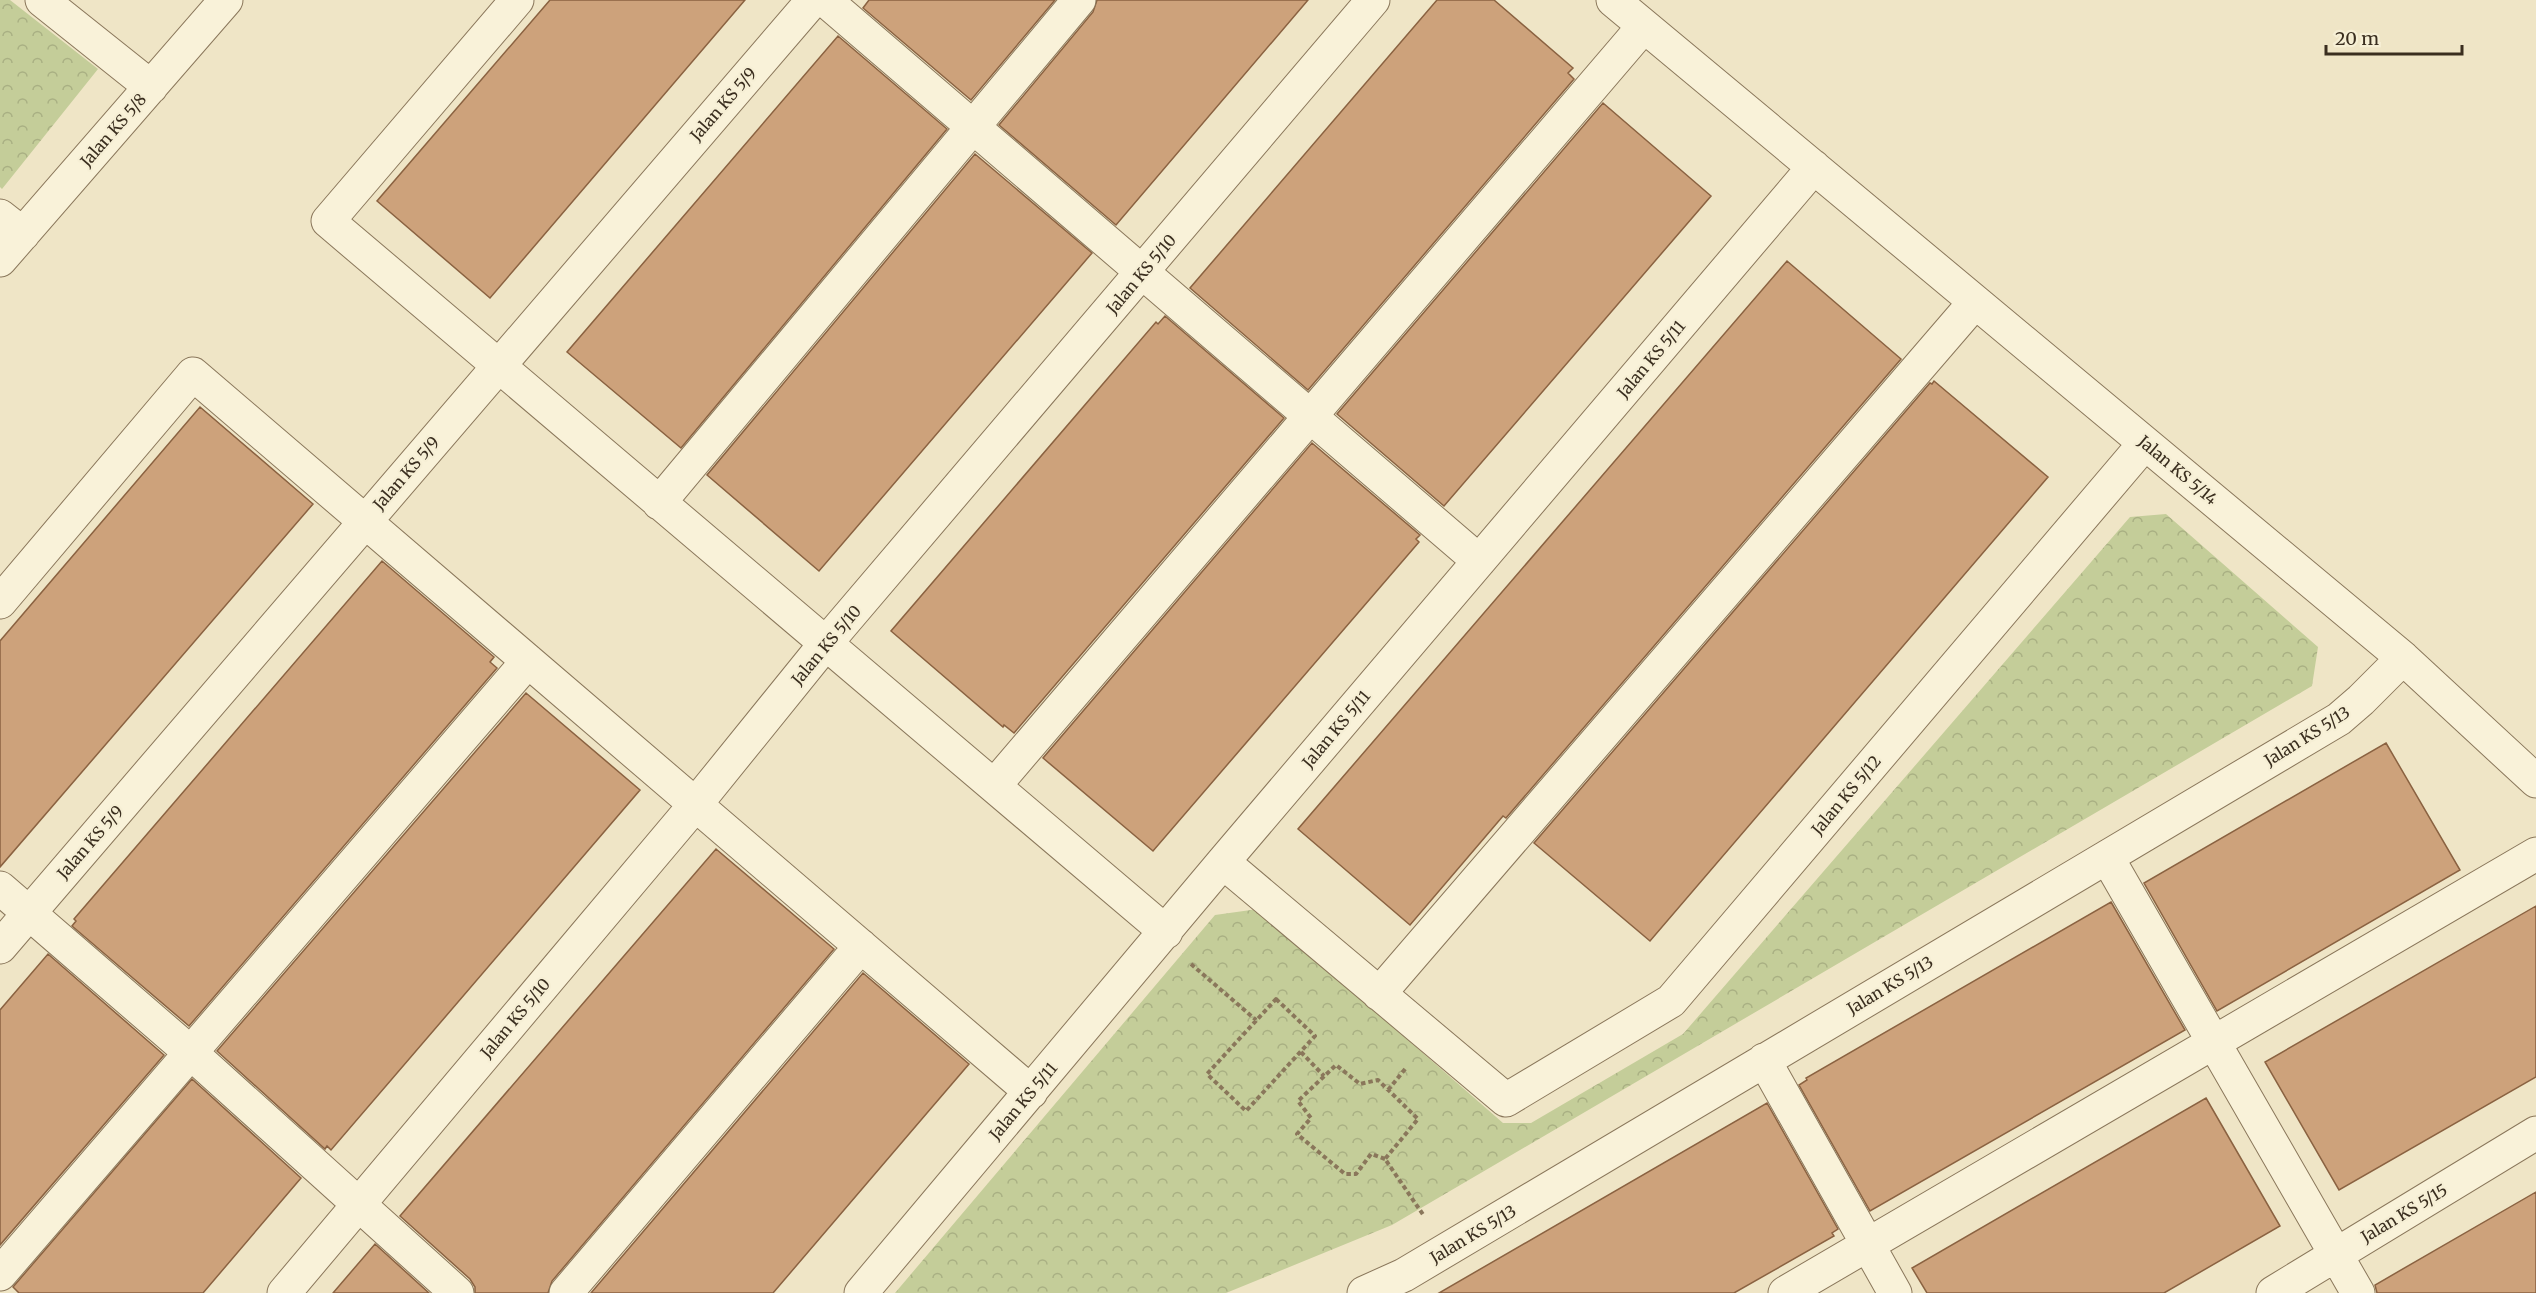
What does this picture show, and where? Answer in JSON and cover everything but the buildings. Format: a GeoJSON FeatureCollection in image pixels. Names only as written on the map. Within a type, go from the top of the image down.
{"type":"FeatureCollection","features":[{"type":"Feature","properties":{"kind":"street"},"geometry":{"type":"LineString","coordinates":[[42,0],[151,87]]}},
{"type":"Feature","properties":{"kind":"street","name":"Jalan KS 5/8"},"geometry":{"type":"LineString","coordinates":[[0,260],[11,225],[151,87],[226,0]]}},
{"type":"Feature","properties":{"kind":"street"},"geometry":{"type":"LineString","coordinates":[[517,0],[328,221],[994,786],[1163,935]]}},
{"type":"Feature","properties":{"kind":"street","name":"Jalan KS 5/9"},"geometry":{"type":"LineString","coordinates":[[0,947],[813,0]]}},
{"type":"Feature","properties":{"kind":"street"},"geometry":{"type":"LineString","coordinates":[[825,0],[1479,561]]}},
{"type":"Feature","properties":{"kind":"street"},"geometry":{"type":"LineString","coordinates":[[659,502],[1079,0]]}},
{"type":"Feature","properties":{"kind":"street","name":"Jalan KS 5/10"},"geometry":{"type":"LineString","coordinates":[[284,1293],[695,805],[826,643],[1373,0]]}},
{"type":"Feature","properties":{"kind":"street","name":"Jalan KS 5/14"},"geometry":{"type":"LineString","coordinates":[[1613,0],[2403,658],[2536,781]]}},
{"type":"Feature","properties":{"kind":"street"},"geometry":{"type":"LineString","coordinates":[[994,786],[1644,26]]}},
{"type":"Feature","properties":{"kind":"street","name":"Jalan KS 5/11"},"geometry":{"type":"LineString","coordinates":[[861,1293],[1223,861],[1814,167]]}},
{"type":"Feature","properties":{"kind":"street"},"geometry":{"type":"LineString","coordinates":[[1223,861],[1379,994],[1975,302]]}},
{"type":"Feature","properties":{"kind":"street"},"geometry":{"type":"LineString","coordinates":[[0,602],[193,374],[1031,1092]]}},
{"type":"Feature","properties":{"kind":"street","name":"Jalan KS 5/12"},"geometry":{"type":"LineString","coordinates":[[1379,994],[1506,1100],[1671,1001],[2145,443]]}},
{"type":"Feature","properties":{"kind":"street","name":"Jalan KS 5/13"},"geometry":{"type":"LineString","coordinates":[[1364,1293],[1408,1284],[1446,1250],[2339,719],[2403,658]]}},
{"type":"Feature","properties":{"kind":"street"},"geometry":{"type":"LineString","coordinates":[[0,1274],[528,661]]}},
{"type":"Feature","properties":{"kind":"street"},"geometry":{"type":"LineString","coordinates":[[1785,1293],[2536,854]]}},
{"type":"Feature","properties":{"kind":"street"},"geometry":{"type":"LineString","coordinates":[[2107,857],[2358,1293]]}},
{"type":"Feature","properties":{"kind":"street"},"geometry":{"type":"LineString","coordinates":[[0,888],[191,1053],[457,1293]]}},
{"type":"Feature","properties":{"kind":"street"},"geometry":{"type":"LineString","coordinates":[[566,1293],[861,946]]}},
{"type":"Feature","properties":{"kind":"street"},"geometry":{"type":"LineString","coordinates":[[1764,1060],[1895,1293]]}},
{"type":"Feature","properties":{"kind":"street","name":"Jalan KS 5/15"},"geometry":{"type":"LineString","coordinates":[[2273,1293],[2536,1133]]}},
{"type":"Feature","properties":{"kind":"path"},"geometry":{"type":"LineString","coordinates":[[1163,935],[1256,1020]]}},
{"type":"Feature","properties":{"kind":"path"},"geometry":{"type":"LineString","coordinates":[[1276,999],[1315,1036],[1301,1052],[1246,1111],[1207,1074],[1276,999]]}},
{"type":"Feature","properties":{"kind":"path"},"geometry":{"type":"LineString","coordinates":[[1301,1052],[1323,1076]]}},
{"type":"Feature","properties":{"kind":"path"},"geometry":{"type":"LineString","coordinates":[[1385,1159],[1418,1119],[1378,1080],[1360,1084],[1336,1065],[1298,1101],[1311,1118],[1297,1134],[1345,1174],[1356,1174],[1371,1154],[1385,1159],[1446,1250]]}},
{"type":"Feature","properties":{"kind":"green space"},"geometry":{"type":"Polygon","coordinates":[[[0,0],[10,0],[98,69],[2,189],[0,187],[0,0]]]}},
{"type":"Feature","properties":{"kind":"green space"},"geometry":{"type":"Polygon","coordinates":[[[2166,514],[2318,647],[2312,686],[1392,1225],[1226,1293],[895,1293],[1215,915],[1258,909],[1503,1123],[1531,1123],[1683,1034],[2130,517],[2166,514]]]}}]}
